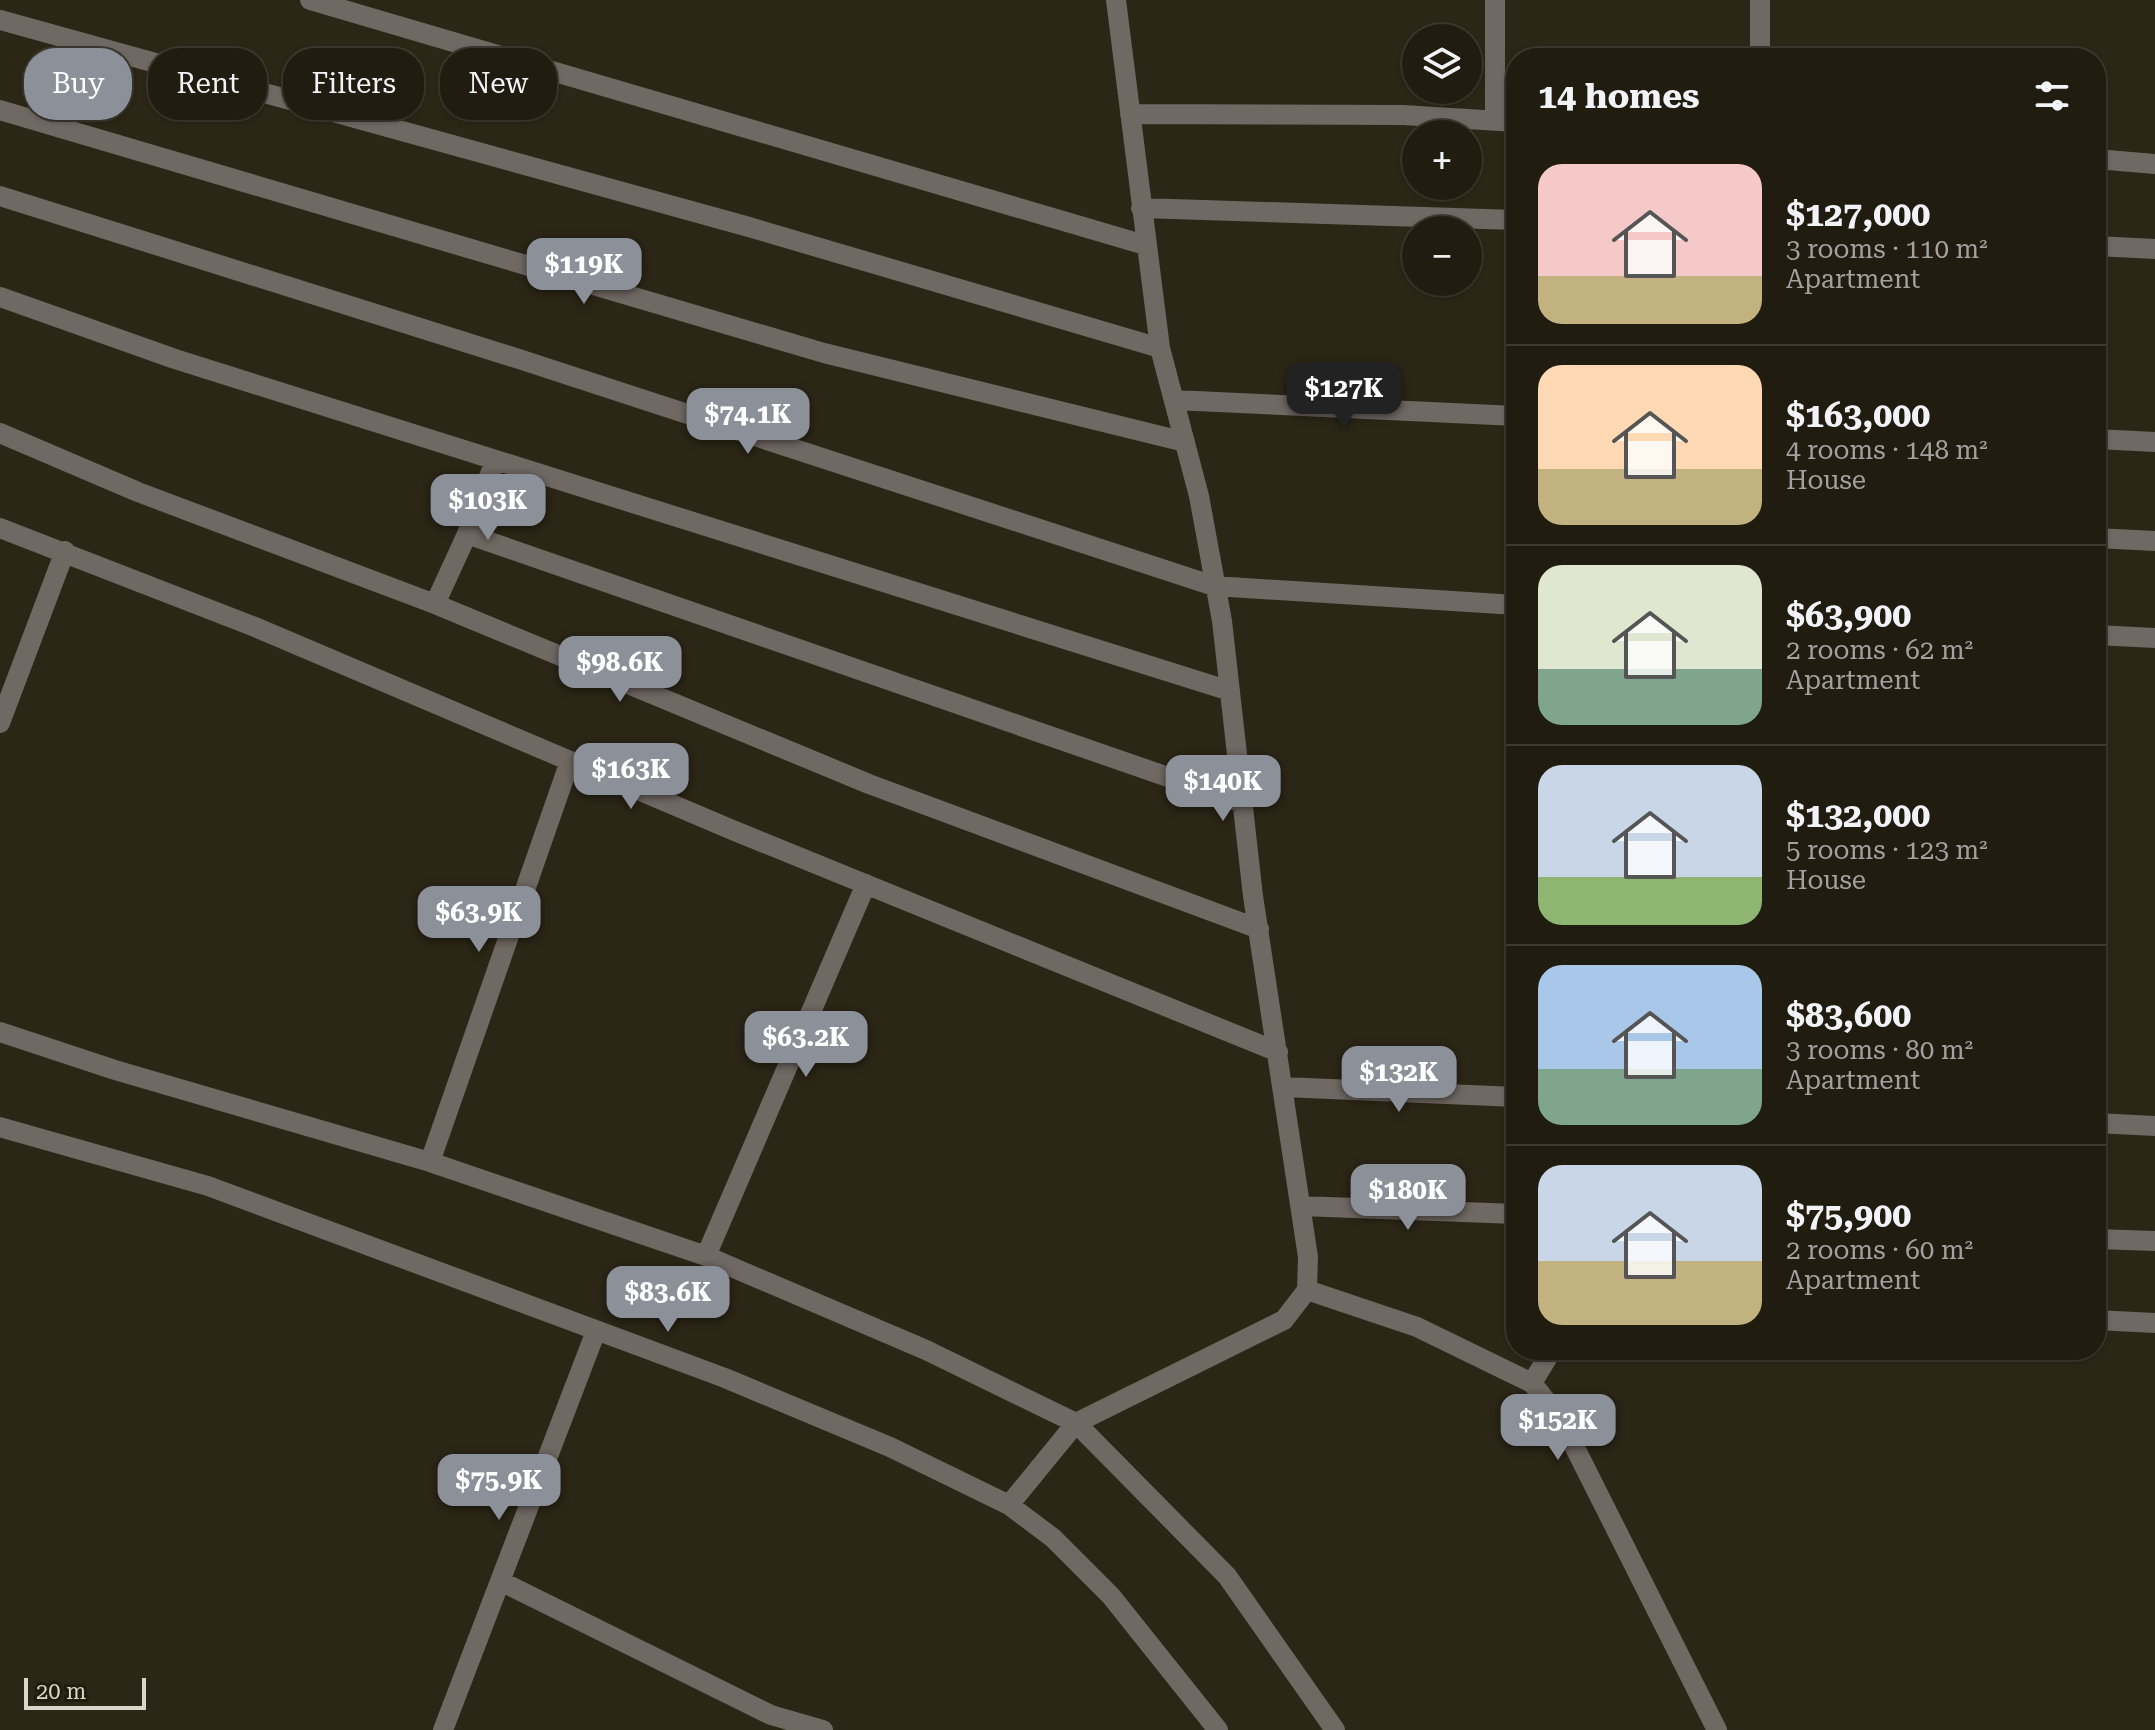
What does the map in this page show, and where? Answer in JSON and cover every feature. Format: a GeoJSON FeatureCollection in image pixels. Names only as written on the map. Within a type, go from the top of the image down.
{"type":"FeatureCollection","features":[{"type":"Feature","properties":{"kind":"street"},"geometry":{"type":"LineString","coordinates":[[310,0],[1145,245]]}},
{"type":"Feature","properties":{"kind":"street"},"geometry":{"type":"LineString","coordinates":[[1009,1505],[1076,1423],[1284,1320],[1307,1290],[1308,1257],[1259,929],[1230,691],[1199,496],[1160,348],[1116,0]]}},
{"type":"Feature","properties":{"kind":"street"},"geometry":{"type":"LineString","coordinates":[[1495,0],[1495,120]]}},
{"type":"Feature","properties":{"kind":"street"},"geometry":{"type":"LineString","coordinates":[[1760,0],[1760,48]]}},
{"type":"Feature","properties":{"kind":"street"},"geometry":{"type":"LineString","coordinates":[[0,20],[734,222],[1160,348]]}},
{"type":"Feature","properties":{"kind":"street"},"geometry":{"type":"LineString","coordinates":[[0,110],[824,353],[1185,442]]}},
{"type":"Feature","properties":{"kind":"street"},"geometry":{"type":"LineString","coordinates":[[1130,114],[1403,115],[1506,121]]}},
{"type":"Feature","properties":{"kind":"street"},"geometry":{"type":"LineString","coordinates":[[2106,160],[2155,164]]}},
{"type":"Feature","properties":{"kind":"street"},"geometry":{"type":"LineString","coordinates":[[0,196],[549,368],[1214,586],[1506,604]]}},
{"type":"Feature","properties":{"kind":"street"},"geometry":{"type":"LineString","coordinates":[[1141,208],[1506,220]]}},
{"type":"Feature","properties":{"kind":"street"},"geometry":{"type":"LineString","coordinates":[[2106,247],[2155,249]]}},
{"type":"Feature","properties":{"kind":"street"},"geometry":{"type":"LineString","coordinates":[[0,297],[175,359],[1230,691]]}},
{"type":"Feature","properties":{"kind":"street"},"geometry":{"type":"LineString","coordinates":[[1174,400],[1506,416]]}},
{"type":"Feature","properties":{"kind":"street"},"geometry":{"type":"LineString","coordinates":[[0,433],[138,492],[435,604],[869,784],[1259,929]]}},
{"type":"Feature","properties":{"kind":"street"},"geometry":{"type":"LineString","coordinates":[[2106,440],[2155,442]]}},
{"type":"Feature","properties":{"kind":"street"},"geometry":{"type":"LineString","coordinates":[[435,604],[467,534],[495,461]]}},
{"type":"Feature","properties":{"kind":"street"},"geometry":{"type":"LineString","coordinates":[[0,528],[255,627],[866,884],[1278,1052]]}},
{"type":"Feature","properties":{"kind":"street"},"geometry":{"type":"LineString","coordinates":[[467,534],[1243,803]]}},
{"type":"Feature","properties":{"kind":"street"},"geometry":{"type":"LineString","coordinates":[[2106,539],[2155,541]]}},
{"type":"Feature","properties":{"kind":"street"},"geometry":{"type":"LineString","coordinates":[[0,723],[65,551]]}},
{"type":"Feature","properties":{"kind":"street"},"geometry":{"type":"LineString","coordinates":[[2106,636],[2155,638]]}},
{"type":"Feature","properties":{"kind":"street"},"geometry":{"type":"LineString","coordinates":[[430,1162],[570,761]]}},
{"type":"Feature","properties":{"kind":"street"},"geometry":{"type":"LineString","coordinates":[[706,1256],[866,884]]}},
{"type":"Feature","properties":{"kind":"street"},"geometry":{"type":"LineString","coordinates":[[0,1032],[115,1070],[430,1162],[706,1256],[926,1350],[1076,1423],[1227,1576],[1335,1730]]}},
{"type":"Feature","properties":{"kind":"street"},"geometry":{"type":"LineString","coordinates":[[1284,1087],[1506,1097]]}},
{"type":"Feature","properties":{"kind":"street"},"geometry":{"type":"LineString","coordinates":[[2106,1124],[2155,1126]]}},
{"type":"Feature","properties":{"kind":"street"},"geometry":{"type":"LineString","coordinates":[[0,1127],[208,1186],[725,1378],[890,1447],[1009,1505],[1053,1538],[1111,1596],[1218,1730]]}},
{"type":"Feature","properties":{"kind":"street"},"geometry":{"type":"LineString","coordinates":[[1301,1206],[1506,1214]]}},
{"type":"Feature","properties":{"kind":"street"},"geometry":{"type":"LineString","coordinates":[[2106,1239],[2155,1241]]}},
{"type":"Feature","properties":{"kind":"street"},"geometry":{"type":"LineString","coordinates":[[1307,1290],[1417,1327],[1532,1383],[1561,1420],[1717,1730]]}},
{"type":"Feature","properties":{"kind":"street"},"geometry":{"type":"LineString","coordinates":[[2106,1321],[2155,1323]]}},
{"type":"Feature","properties":{"kind":"street"},"geometry":{"type":"LineString","coordinates":[[443,1730],[596,1331]]}},
{"type":"Feature","properties":{"kind":"street"},"geometry":{"type":"LineString","coordinates":[[1532,1383],[1546,1360]]}},
{"type":"Feature","properties":{"kind":"street"},"geometry":{"type":"LineString","coordinates":[[500,1581],[771,1715],[823,1730]]}}]}
